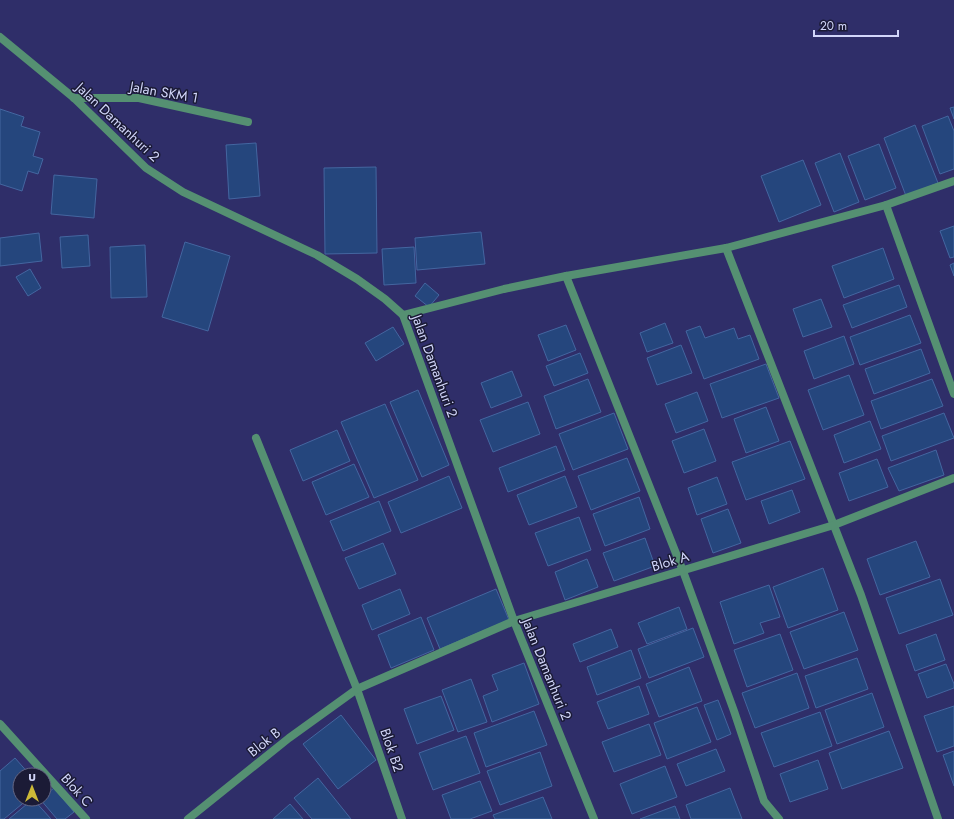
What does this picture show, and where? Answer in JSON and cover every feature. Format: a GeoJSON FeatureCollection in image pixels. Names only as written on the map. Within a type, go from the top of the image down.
{"type":"FeatureCollection","features":[{"type":"Feature","properties":{"kind":"street","name":"Jalan Damanhuri 2"},"geometry":{"type":"LineString","coordinates":[[0,37],[74,98],[146,168],[183,192],[317,255],[368,287],[385,299],[403,315],[514,621],[594,819]]}},
{"type":"Feature","properties":{"kind":"street","name":"Jalan SKM 1"},"geometry":{"type":"LineString","coordinates":[[74,98],[139,98],[248,122]]}},
{"type":"Feature","properties":{"kind":"street"},"geometry":{"type":"LineString","coordinates":[[403,315],[504,289],[566,276],[726,248],[886,205],[954,181]]}},
{"type":"Feature","properties":{"kind":"street"},"geometry":{"type":"LineString","coordinates":[[886,205],[954,394]]}},
{"type":"Feature","properties":{"kind":"street"},"geometry":{"type":"LineString","coordinates":[[726,248],[861,596],[938,819]]}},
{"type":"Feature","properties":{"kind":"street"},"geometry":{"type":"LineString","coordinates":[[566,276],[683,571],[734,711],[764,801],[779,819]]}},
{"type":"Feature","properties":{"kind":"street","name":"Blok B2"},"geometry":{"type":"LineString","coordinates":[[256,438],[357,689],[402,819]]}},
{"type":"Feature","properties":{"kind":"street","name":"Blok A"},"geometry":{"type":"LineString","coordinates":[[357,689],[514,621],[834,524],[954,478]]}},
{"type":"Feature","properties":{"kind":"street","name":"Blok B"},"geometry":{"type":"LineString","coordinates":[[188,819],[289,738],[357,689]]}},
{"type":"Feature","properties":{"kind":"street","name":"Blok C"},"geometry":{"type":"LineString","coordinates":[[0,724],[86,819]]}},
{"type":"Feature","properties":{"kind":"building"},"geometry":{"type":"Polygon","coordinates":[[[954,107],[954,119],[950,108],[954,107]]]}},
{"type":"Feature","properties":{"kind":"building"},"geometry":{"type":"Polygon","coordinates":[[[0,109],[24,117],[21,126],[40,132],[33,156],[43,159],[38,174],[28,171],[22,191],[0,184],[0,109]]]}},
{"type":"Feature","properties":{"kind":"building"},"geometry":{"type":"Polygon","coordinates":[[[948,116],[954,131],[954,169],[940,174],[922,126],[948,116]]]}},
{"type":"Feature","properties":{"kind":"building"},"geometry":{"type":"Polygon","coordinates":[[[915,125],[938,183],[906,196],[884,138],[915,125]]]}},
{"type":"Feature","properties":{"kind":"building"},"geometry":{"type":"Polygon","coordinates":[[[256,143],[260,196],[229,199],[226,145],[256,143]]]}},
{"type":"Feature","properties":{"kind":"building"},"geometry":{"type":"Polygon","coordinates":[[[879,144],[896,188],[865,200],[848,156],[879,144]]]}},
{"type":"Feature","properties":{"kind":"building"},"geometry":{"type":"Polygon","coordinates":[[[840,153],[859,202],[834,212],[815,163],[840,153]]]}},
{"type":"Feature","properties":{"kind":"building"},"geometry":{"type":"Polygon","coordinates":[[[803,160],[821,205],[779,222],[761,176],[803,160]]]}},
{"type":"Feature","properties":{"kind":"building"},"geometry":{"type":"Polygon","coordinates":[[[376,167],[377,253],[325,254],[324,168],[376,167]]]}},
{"type":"Feature","properties":{"kind":"building"},"geometry":{"type":"Polygon","coordinates":[[[54,175],[97,179],[94,218],[51,214],[54,175]]]}},
{"type":"Feature","properties":{"kind":"building"},"geometry":{"type":"Polygon","coordinates":[[[954,226],[954,257],[950,258],[940,231],[954,226]]]}},
{"type":"Feature","properties":{"kind":"building"},"geometry":{"type":"Polygon","coordinates":[[[481,232],[485,264],[417,270],[415,238],[481,232]]]}},
{"type":"Feature","properties":{"kind":"building"},"geometry":{"type":"Polygon","coordinates":[[[39,233],[42,261],[0,266],[0,238],[39,233]]]}},
{"type":"Feature","properties":{"kind":"building"},"geometry":{"type":"Polygon","coordinates":[[[88,235],[90,266],[62,268],[60,237],[88,235]]]}},
{"type":"Feature","properties":{"kind":"building"},"geometry":{"type":"Polygon","coordinates":[[[185,242],[230,256],[208,331],[162,317],[185,242]]]}},
{"type":"Feature","properties":{"kind":"building"},"geometry":{"type":"Polygon","coordinates":[[[145,245],[147,297],[111,298],[110,247],[145,245]]]}},
{"type":"Feature","properties":{"kind":"building"},"geometry":{"type":"Polygon","coordinates":[[[414,247],[416,283],[384,285],[382,249],[414,247]]]}},
{"type":"Feature","properties":{"kind":"building"},"geometry":{"type":"Polygon","coordinates":[[[883,248],[894,279],[844,298],[832,266],[883,248]]]}},
{"type":"Feature","properties":{"kind":"building"},"geometry":{"type":"Polygon","coordinates":[[[954,263],[954,276],[950,265],[954,263]]]}},
{"type":"Feature","properties":{"kind":"building"},"geometry":{"type":"Polygon","coordinates":[[[30,269],[41,288],[28,296],[16,277],[30,269]]]}},
{"type":"Feature","properties":{"kind":"building"},"geometry":{"type":"Polygon","coordinates":[[[425,283],[439,295],[429,307],[415,296],[425,283]]]}},
{"type":"Feature","properties":{"kind":"building"},"geometry":{"type":"Polygon","coordinates":[[[899,285],[907,307],[852,328],[843,305],[899,285]]]}},
{"type":"Feature","properties":{"kind":"building"},"geometry":{"type":"Polygon","coordinates":[[[821,299],[832,327],[803,337],[793,309],[821,299]]]}},
{"type":"Feature","properties":{"kind":"building"},"geometry":{"type":"Polygon","coordinates":[[[910,315],[921,343],[860,365],[850,337],[910,315]]]}},
{"type":"Feature","properties":{"kind":"building"},"geometry":{"type":"Polygon","coordinates":[[[665,323],[673,343],[647,352],[640,333],[665,323]]]}},
{"type":"Feature","properties":{"kind":"building"},"geometry":{"type":"Polygon","coordinates":[[[566,325],[576,350],[548,361],[538,335],[566,325]]]}},
{"type":"Feature","properties":{"kind":"building"},"geometry":{"type":"Polygon","coordinates":[[[700,326],[705,338],[734,328],[738,339],[750,335],[759,359],[704,379],[686,331],[700,326]]]}},
{"type":"Feature","properties":{"kind":"building"},"geometry":{"type":"Polygon","coordinates":[[[393,327],[404,344],[376,361],[365,343],[393,327]]]}},
{"type":"Feature","properties":{"kind":"building"},"geometry":{"type":"Polygon","coordinates":[[[844,336],[854,364],[814,379],[804,351],[844,336]]]}},
{"type":"Feature","properties":{"kind":"building"},"geometry":{"type":"Polygon","coordinates":[[[681,345],[692,373],[657,385],[647,358],[681,345]]]}},
{"type":"Feature","properties":{"kind":"building"},"geometry":{"type":"Polygon","coordinates":[[[921,349],[930,373],[874,394],[865,369],[921,349]]]}},
{"type":"Feature","properties":{"kind":"building"},"geometry":{"type":"Polygon","coordinates":[[[580,353],[588,373],[554,386],[546,366],[580,353]]]}},
{"type":"Feature","properties":{"kind":"building"},"geometry":{"type":"Polygon","coordinates":[[[766,364],[779,398],[722,418],[710,384],[766,364]]]}},
{"type":"Feature","properties":{"kind":"building"},"geometry":{"type":"Polygon","coordinates":[[[512,371],[522,396],[491,408],[481,383],[512,371]]]}},
{"type":"Feature","properties":{"kind":"building"},"geometry":{"type":"Polygon","coordinates":[[[849,375],[864,415],[823,430],[808,390],[849,375]]]}},
{"type":"Feature","properties":{"kind":"building"},"geometry":{"type":"Polygon","coordinates":[[[588,379],[601,412],[556,429],[544,396],[588,379]]]}},
{"type":"Feature","properties":{"kind":"building"},"geometry":{"type":"Polygon","coordinates":[[[932,379],[943,406],[881,429],[871,401],[932,379]]]}},
{"type":"Feature","properties":{"kind":"building"},"geometry":{"type":"Polygon","coordinates":[[[418,390],[449,465],[422,477],[390,402],[418,390]]]}},
{"type":"Feature","properties":{"kind":"building"},"geometry":{"type":"Polygon","coordinates":[[[697,392],[708,421],[676,433],[665,404],[697,392]]]}},
{"type":"Feature","properties":{"kind":"building"},"geometry":{"type":"Polygon","coordinates":[[[528,402],[540,434],[493,452],[480,420],[528,402]]]}},
{"type":"Feature","properties":{"kind":"building"},"geometry":{"type":"Polygon","coordinates":[[[385,404],[418,480],[374,498],[341,422],[385,404]]]}},
{"type":"Feature","properties":{"kind":"building"},"geometry":{"type":"Polygon","coordinates":[[[766,407],[779,441],[746,453],[734,419],[766,407]]]}},
{"type":"Feature","properties":{"kind":"building"},"geometry":{"type":"Polygon","coordinates":[[[614,413],[628,449],[573,470],[559,434],[614,413]]]}},
{"type":"Feature","properties":{"kind":"building"},"geometry":{"type":"Polygon","coordinates":[[[944,413],[954,438],[891,461],[882,436],[944,413]]]}},
{"type":"Feature","properties":{"kind":"building"},"geometry":{"type":"Polygon","coordinates":[[[870,421],[881,449],[844,463],[834,435],[870,421]]]}},
{"type":"Feature","properties":{"kind":"building"},"geometry":{"type":"Polygon","coordinates":[[[704,429],[716,461],[684,473],[672,441],[704,429]]]}},
{"type":"Feature","properties":{"kind":"building"},"geometry":{"type":"Polygon","coordinates":[[[337,430],[350,461],[303,481],[290,450],[337,430]]]}},
{"type":"Feature","properties":{"kind":"building"},"geometry":{"type":"Polygon","coordinates":[[[790,441],[805,479],[746,500],[732,462],[790,441]]]}},
{"type":"Feature","properties":{"kind":"building"},"geometry":{"type":"Polygon","coordinates":[[[556,446],[565,470],[508,492],[499,468],[556,446]]]}},
{"type":"Feature","properties":{"kind":"building"},"geometry":{"type":"Polygon","coordinates":[[[936,450],[944,475],[899,491],[888,468],[936,450]]]}},
{"type":"Feature","properties":{"kind":"building"},"geometry":{"type":"Polygon","coordinates":[[[627,458],[640,491],[591,510],[578,476],[627,458]]]}},
{"type":"Feature","properties":{"kind":"building"},"geometry":{"type":"Polygon","coordinates":[[[877,459],[888,487],[849,501],[839,473],[877,459]]]}},
{"type":"Feature","properties":{"kind":"building"},"geometry":{"type":"Polygon","coordinates":[[[354,464],[369,497],[326,515],[312,482],[354,464]]]}},
{"type":"Feature","properties":{"kind":"building"},"geometry":{"type":"Polygon","coordinates":[[[449,476],[462,508],[401,533],[388,502],[449,476]]]}},
{"type":"Feature","properties":{"kind":"building"},"geometry":{"type":"Polygon","coordinates":[[[565,476],[577,507],[529,525],[517,495],[565,476]]]}},
{"type":"Feature","properties":{"kind":"building"},"geometry":{"type":"Polygon","coordinates":[[[717,477],[727,504],[697,515],[688,488],[717,477]]]}},
{"type":"Feature","properties":{"kind":"building"},"geometry":{"type":"Polygon","coordinates":[[[792,490],[800,512],[769,524],[761,501],[792,490]]]}},
{"type":"Feature","properties":{"kind":"building"},"geometry":{"type":"Polygon","coordinates":[[[639,497],[650,529],[605,546],[593,514],[639,497]]]}},
{"type":"Feature","properties":{"kind":"building"},"geometry":{"type":"Polygon","coordinates":[[[379,501],[391,531],[343,551],[330,521],[379,501]]]}},
{"type":"Feature","properties":{"kind":"building"},"geometry":{"type":"Polygon","coordinates":[[[728,509],[741,543],[713,553],[701,519],[728,509]]]}},
{"type":"Feature","properties":{"kind":"building"},"geometry":{"type":"Polygon","coordinates":[[[579,517],[591,550],[548,566],[535,533],[579,517]]]}},
{"type":"Feature","properties":{"kind":"building"},"geometry":{"type":"Polygon","coordinates":[[[645,538],[655,566],[614,581],[603,553],[645,538]]]}},
{"type":"Feature","properties":{"kind":"building"},"geometry":{"type":"Polygon","coordinates":[[[916,541],[930,577],[880,595],[867,559],[916,541]]]}},
{"type":"Feature","properties":{"kind":"building"},"geometry":{"type":"Polygon","coordinates":[[[383,543],[396,574],[359,589],[345,558],[383,543]]]}},
{"type":"Feature","properties":{"kind":"building"},"geometry":{"type":"Polygon","coordinates":[[[587,559],[598,587],[565,600],[555,572],[587,559]]]}},
{"type":"Feature","properties":{"kind":"building"},"geometry":{"type":"Polygon","coordinates":[[[823,568],[838,610],[788,628],[773,587],[823,568]]]}},
{"type":"Feature","properties":{"kind":"building"},"geometry":{"type":"Polygon","coordinates":[[[940,579],[953,615],[899,634],[886,598],[940,579]]]}},
{"type":"Feature","properties":{"kind":"building"},"geometry":{"type":"Polygon","coordinates":[[[769,585],[780,617],[760,623],[764,633],[734,644],[720,602],[769,585]]]}},
{"type":"Feature","properties":{"kind":"building"},"geometry":{"type":"Polygon","coordinates":[[[400,589],[410,614],[372,630],[362,605],[400,589]]]}},
{"type":"Feature","properties":{"kind":"building"},"geometry":{"type":"Polygon","coordinates":[[[496,589],[509,620],[440,649],[427,618],[496,589]]]}},
{"type":"Feature","properties":{"kind":"building"},"geometry":{"type":"Polygon","coordinates":[[[679,607],[687,629],[647,644],[638,623],[679,607]]]}},
{"type":"Feature","properties":{"kind":"building"},"geometry":{"type":"Polygon","coordinates":[[[844,612],[858,650],[804,669],[790,632],[844,612]]]}},
{"type":"Feature","properties":{"kind":"building"},"geometry":{"type":"Polygon","coordinates":[[[421,617],[434,650],[391,668],[378,635],[421,617]]]}},
{"type":"Feature","properties":{"kind":"building"},"geometry":{"type":"Polygon","coordinates":[[[693,628],[704,657],[649,678],[638,649],[693,628]]]}},
{"type":"Feature","properties":{"kind":"building"},"geometry":{"type":"Polygon","coordinates":[[[611,629],[618,647],[580,662],[573,644],[611,629]]]}},
{"type":"Feature","properties":{"kind":"building"},"geometry":{"type":"Polygon","coordinates":[[[780,634],[793,670],[747,687],[734,650],[780,634]]]}},
{"type":"Feature","properties":{"kind":"building"},"geometry":{"type":"Polygon","coordinates":[[[936,634],[945,660],[915,671],[906,645],[936,634]]]}},
{"type":"Feature","properties":{"kind":"building"},"geometry":{"type":"Polygon","coordinates":[[[631,650],[641,678],[597,695],[587,667],[631,650]]]}},
{"type":"Feature","properties":{"kind":"building"},"geometry":{"type":"Polygon","coordinates":[[[857,658],[868,689],[816,708],[805,676],[857,658]]]}},
{"type":"Feature","properties":{"kind":"building"},"geometry":{"type":"Polygon","coordinates":[[[524,663],[539,704],[492,722],[483,696],[498,690],[492,675],[524,663]]]}},
{"type":"Feature","properties":{"kind":"building"},"geometry":{"type":"Polygon","coordinates":[[[946,664],[954,684],[954,688],[927,698],[918,674],[946,664]]]}},
{"type":"Feature","properties":{"kind":"building"},"geometry":{"type":"Polygon","coordinates":[[[689,667],[702,701],[659,717],[646,684],[689,667]]]}},
{"type":"Feature","properties":{"kind":"building"},"geometry":{"type":"Polygon","coordinates":[[[797,673],[809,708],[755,728],[742,693],[797,673]]]}},
{"type":"Feature","properties":{"kind":"building"},"geometry":{"type":"Polygon","coordinates":[[[471,679],[487,722],[458,732],[442,690],[471,679]]]}},
{"type":"Feature","properties":{"kind":"building"},"geometry":{"type":"Polygon","coordinates":[[[639,686],[649,714],[608,729],[597,702],[639,686]]]}},
{"type":"Feature","properties":{"kind":"building"},"geometry":{"type":"Polygon","coordinates":[[[872,693],[884,727],[837,744],[825,710],[872,693]]]}},
{"type":"Feature","properties":{"kind":"building"},"geometry":{"type":"Polygon","coordinates":[[[441,696],[454,730],[417,744],[404,709],[441,696]]]}},
{"type":"Feature","properties":{"kind":"building"},"geometry":{"type":"Polygon","coordinates":[[[718,700],[731,734],[717,740],[704,705],[718,700]]]}},
{"type":"Feature","properties":{"kind":"building"},"geometry":{"type":"Polygon","coordinates":[[[954,706],[954,746],[937,752],[924,716],[954,706]]]}},
{"type":"Feature","properties":{"kind":"building"},"geometry":{"type":"Polygon","coordinates":[[[697,707],[711,742],[667,759],[654,723],[697,707]]]}},
{"type":"Feature","properties":{"kind":"building"},"geometry":{"type":"Polygon","coordinates":[[[534,711],[547,745],[486,767],[474,733],[534,711]]]}},
{"type":"Feature","properties":{"kind":"building"},"geometry":{"type":"Polygon","coordinates":[[[820,712],[832,746],[774,767],[761,733],[820,712]]]}},
{"type":"Feature","properties":{"kind":"building"},"geometry":{"type":"Polygon","coordinates":[[[341,715],[376,760],[338,789],[303,744],[341,715]]]}},
{"type":"Feature","properties":{"kind":"building"},"geometry":{"type":"Polygon","coordinates":[[[649,724],[661,755],[614,772],[602,742],[649,724]]]}},
{"type":"Feature","properties":{"kind":"building"},"geometry":{"type":"Polygon","coordinates":[[[889,731],[903,768],[842,789],[829,753],[889,731]]]}},
{"type":"Feature","properties":{"kind":"building"},"geometry":{"type":"Polygon","coordinates":[[[466,736],[480,773],[433,790],[419,753],[466,736]]]}},
{"type":"Feature","properties":{"kind":"building"},"geometry":{"type":"Polygon","coordinates":[[[716,749],[725,771],[686,786],[677,764],[716,749]]]}},
{"type":"Feature","properties":{"kind":"building"},"geometry":{"type":"Polygon","coordinates":[[[954,751],[954,786],[943,755],[954,751]]]}},
{"type":"Feature","properties":{"kind":"building"},"geometry":{"type":"Polygon","coordinates":[[[540,752],[552,786],[500,805],[487,771],[540,752]]]}},
{"type":"Feature","properties":{"kind":"building"},"geometry":{"type":"Polygon","coordinates":[[[15,758],[23,767],[12,767],[12,807],[18,807],[4,819],[0,819],[0,771],[15,758]]]}},
{"type":"Feature","properties":{"kind":"building"},"geometry":{"type":"Polygon","coordinates":[[[818,760],[828,789],[790,802],[780,774],[818,760]]]}},
{"type":"Feature","properties":{"kind":"building"},"geometry":{"type":"Polygon","coordinates":[[[665,766],[677,797],[632,814],[620,784],[665,766]]]}},
{"type":"Feature","properties":{"kind":"building"},"geometry":{"type":"Polygon","coordinates":[[[318,778],[351,819],[312,819],[294,798],[318,778]]]}},
{"type":"Feature","properties":{"kind":"building"},"geometry":{"type":"Polygon","coordinates":[[[480,781],[492,811],[470,819],[451,819],[442,795],[480,781]]]}},
{"type":"Feature","properties":{"kind":"building"},"geometry":{"type":"Polygon","coordinates":[[[54,788],[74,812],[65,819],[57,819],[47,807],[52,807],[52,790],[54,788]]]}},
{"type":"Feature","properties":{"kind":"building"},"geometry":{"type":"Polygon","coordinates":[[[730,788],[742,819],[691,819],[686,805],[730,788]]]}},
{"type":"Feature","properties":{"kind":"building"},"geometry":{"type":"Polygon","coordinates":[[[543,797],[552,819],[495,819],[493,815],[543,797]]]}},
{"type":"Feature","properties":{"kind":"building"},"geometry":{"type":"Polygon","coordinates":[[[290,804],[303,819],[273,819],[290,804]]]}},
{"type":"Feature","properties":{"kind":"building"},"geometry":{"type":"Polygon","coordinates":[[[675,806],[680,819],[640,819],[675,806]]]}},
{"type":"Feature","properties":{"kind":"building"},"geometry":{"type":"Polygon","coordinates":[[[23,807],[40,807],[51,819],[9,819],[23,807]]]}}]}
